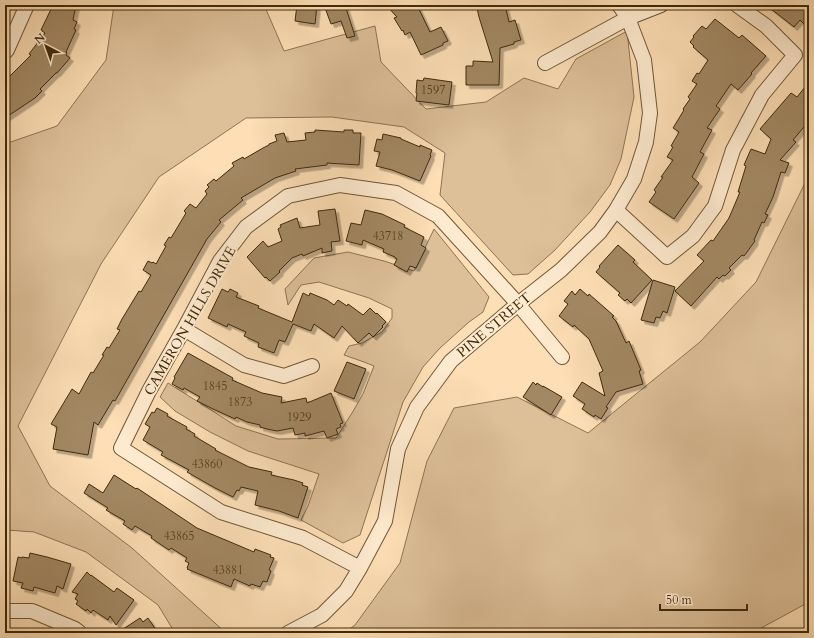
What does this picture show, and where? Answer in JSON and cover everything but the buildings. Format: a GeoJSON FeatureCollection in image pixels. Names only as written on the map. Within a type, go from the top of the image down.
{"type":"FeatureCollection","features":[{"type":"Feature","properties":{"kind":"street"},"geometry":{"type":"LineString","coordinates":[[5,52],[27,5]]}},
{"type":"Feature","properties":{"kind":"street","name":"PINE STREET"},"geometry":{"type":"LineString","coordinates":[[288,633],[322,615],[346,591],[360,568],[385,521],[398,449],[416,407],[451,361],[518,304],[561,270],[600,232],[616,210],[634,179],[646,142],[650,113],[644,60],[628,18],[619,5]]}},
{"type":"Feature","properties":{"kind":"street"},"geometry":{"type":"LineString","coordinates":[[545,63],[628,18],[661,5]]}},
{"type":"Feature","properties":{"kind":"street"},"geometry":{"type":"LineString","coordinates":[[616,210],[667,257],[693,236],[715,206],[734,150],[762,95],[795,55],[766,26],[737,5]]}},
{"type":"Feature","properties":{"kind":"street","name":"CAMERON HILLS DRIVE"},"geometry":{"type":"LineString","coordinates":[[360,568],[303,538],[221,512],[121,448],[149,391],[220,261],[246,227],[288,196],[340,185],[396,193],[438,216],[518,304],[562,357]]}},
{"type":"Feature","properties":{"kind":"street"},"geometry":{"type":"LineString","coordinates":[[184,329],[244,366],[284,376],[312,366]]}},
{"type":"Feature","properties":{"kind":"street"},"geometry":{"type":"LineString","coordinates":[[5,611],[32,611],[75,629],[80,633]]}},
{"type":"Feature","properties":{"kind":"shaded area"},"geometry":{"type":"Polygon","coordinates":[[[114,5],[265,5],[284,51],[375,26],[381,62],[426,109],[486,102],[524,78],[558,89],[576,59],[627,31],[634,97],[621,159],[610,185],[590,212],[555,250],[528,274],[513,275],[440,195],[445,153],[404,127],[332,117],[246,118],[159,177],[101,264],[18,426],[50,486],[132,548],[226,633],[175,633],[158,605],[86,552],[34,532],[7,530],[5,533],[5,144],[57,126],[106,60],[114,5]]]}},
{"type":"Feature","properties":{"kind":"shaded area"},"geometry":{"type":"Polygon","coordinates":[[[809,175],[809,602],[752,633],[344,633],[355,625],[400,563],[427,461],[454,408],[517,397],[588,433],[700,342],[756,282],[809,175]]]}},
{"type":"Feature","properties":{"kind":"shaded area"},"geometry":{"type":"Polygon","coordinates":[[[434,229],[489,297],[483,312],[469,322],[440,348],[423,367],[403,402],[360,535],[343,543],[301,520],[308,506],[319,474],[248,451],[210,432],[175,411],[160,397],[168,383],[236,426],[278,439],[336,438],[363,394],[374,366],[344,355],[349,346],[362,343],[382,332],[392,318],[392,309],[369,298],[319,282],[301,285],[288,305],[285,289],[314,258],[348,252],[384,261],[414,271],[434,229]]]}}]}
